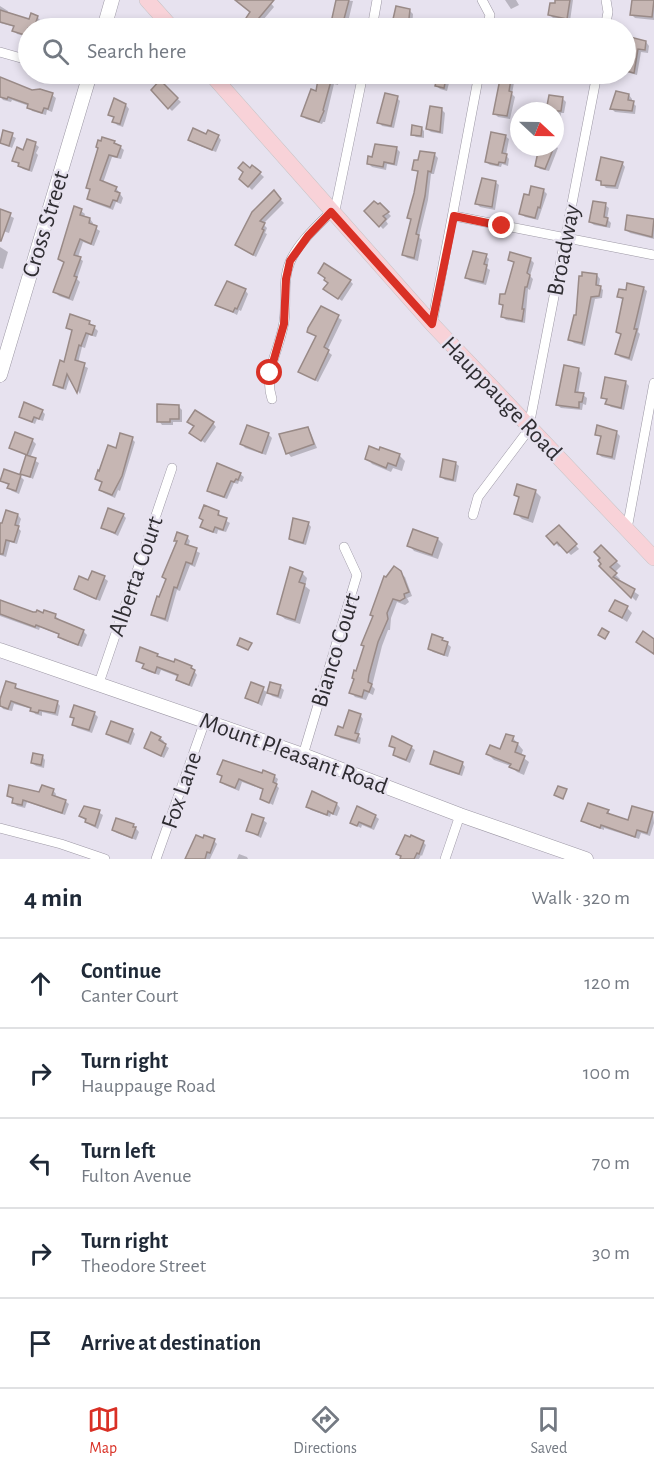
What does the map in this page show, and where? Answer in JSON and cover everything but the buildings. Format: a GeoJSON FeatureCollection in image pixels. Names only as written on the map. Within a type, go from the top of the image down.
{"type":"FeatureCollection","features":[{"type":"Feature","properties":{"kind":"main road"},"geometry":{"type":"LineString","coordinates":[[147,0],[163,18]]}},
{"type":"Feature","properties":{"kind":"main road","name":"Hauppauge Road"},"geometry":{"type":"LineString","coordinates":[[220,84],[432,324],[654,558]]}},
{"type":"Feature","properties":{"kind":"street"},"geometry":{"type":"LineString","coordinates":[[107,18],[112,0]]}},
{"type":"Feature","properties":{"kind":"street"},"geometry":{"type":"LineString","coordinates":[[374,18],[377,0]]}},
{"type":"Feature","properties":{"kind":"street"},"geometry":{"type":"LineString","coordinates":[[482,0],[489,18]]}},
{"type":"Feature","properties":{"kind":"street"},"geometry":{"type":"LineString","coordinates":[[606,0],[607,18]]}},
{"type":"Feature","properties":{"kind":"street"},"geometry":{"type":"LineString","coordinates":[[0,52],[18,57]]}},
{"type":"Feature","properties":{"kind":"street","name":"Cross Street"},"geometry":{"type":"LineString","coordinates":[[0,375],[6,334],[86,84]]}},
{"type":"Feature","properties":{"kind":"street"},"geometry":{"type":"LineString","coordinates":[[273,399],[270,391],[270,373],[284,324],[286,279],[290,261],[308,236],[333,213],[361,84]]}},
{"type":"Feature","properties":{"kind":"street"},"geometry":{"type":"LineString","coordinates":[[432,324],[477,84]]}},
{"type":"Feature","properties":{"kind":"street","name":"Broadway"},"geometry":{"type":"LineString","coordinates":[[529,427],[595,84]]}},
{"type":"Feature","properties":{"kind":"street"},"geometry":{"type":"LineString","coordinates":[[454,216],[654,255]]}},
{"type":"Feature","properties":{"kind":"street"},"geometry":{"type":"LineString","coordinates":[[627,529],[654,383]]}},
{"type":"Feature","properties":{"kind":"street"},"geometry":{"type":"LineString","coordinates":[[473,514],[478,497],[529,427]]}},
{"type":"Feature","properties":{"kind":"street","name":"Alberta Court"},"geometry":{"type":"LineString","coordinates":[[99,683],[172,468]]}},
{"type":"Feature","properties":{"kind":"street","name":"Bianco Court"},"geometry":{"type":"LineString","coordinates":[[303,755],[357,574],[344,547]]}},
{"type":"Feature","properties":{"kind":"street","name":"Mount Pleasant Road"},"geometry":{"type":"LineString","coordinates":[[0,650],[303,755],[586,859]]}},
{"type":"Feature","properties":{"kind":"street","name":"Fox Lane"},"geometry":{"type":"LineString","coordinates":[[156,859],[205,721]]}},
{"type":"Feature","properties":{"kind":"street"},"geometry":{"type":"LineString","coordinates":[[445,859],[460,814]]}},
{"type":"Feature","properties":{"kind":"street"},"geometry":{"type":"LineString","coordinates":[[0,828],[61,843],[92,857],[105,859]]}},
{"type":"Feature","properties":{"kind":"route"},"geometry":{"type":"LineString","coordinates":[[270,373],[284,324],[286,279],[290,261],[308,236],[331,212],[432,324],[454,216],[502,226]]}}]}
